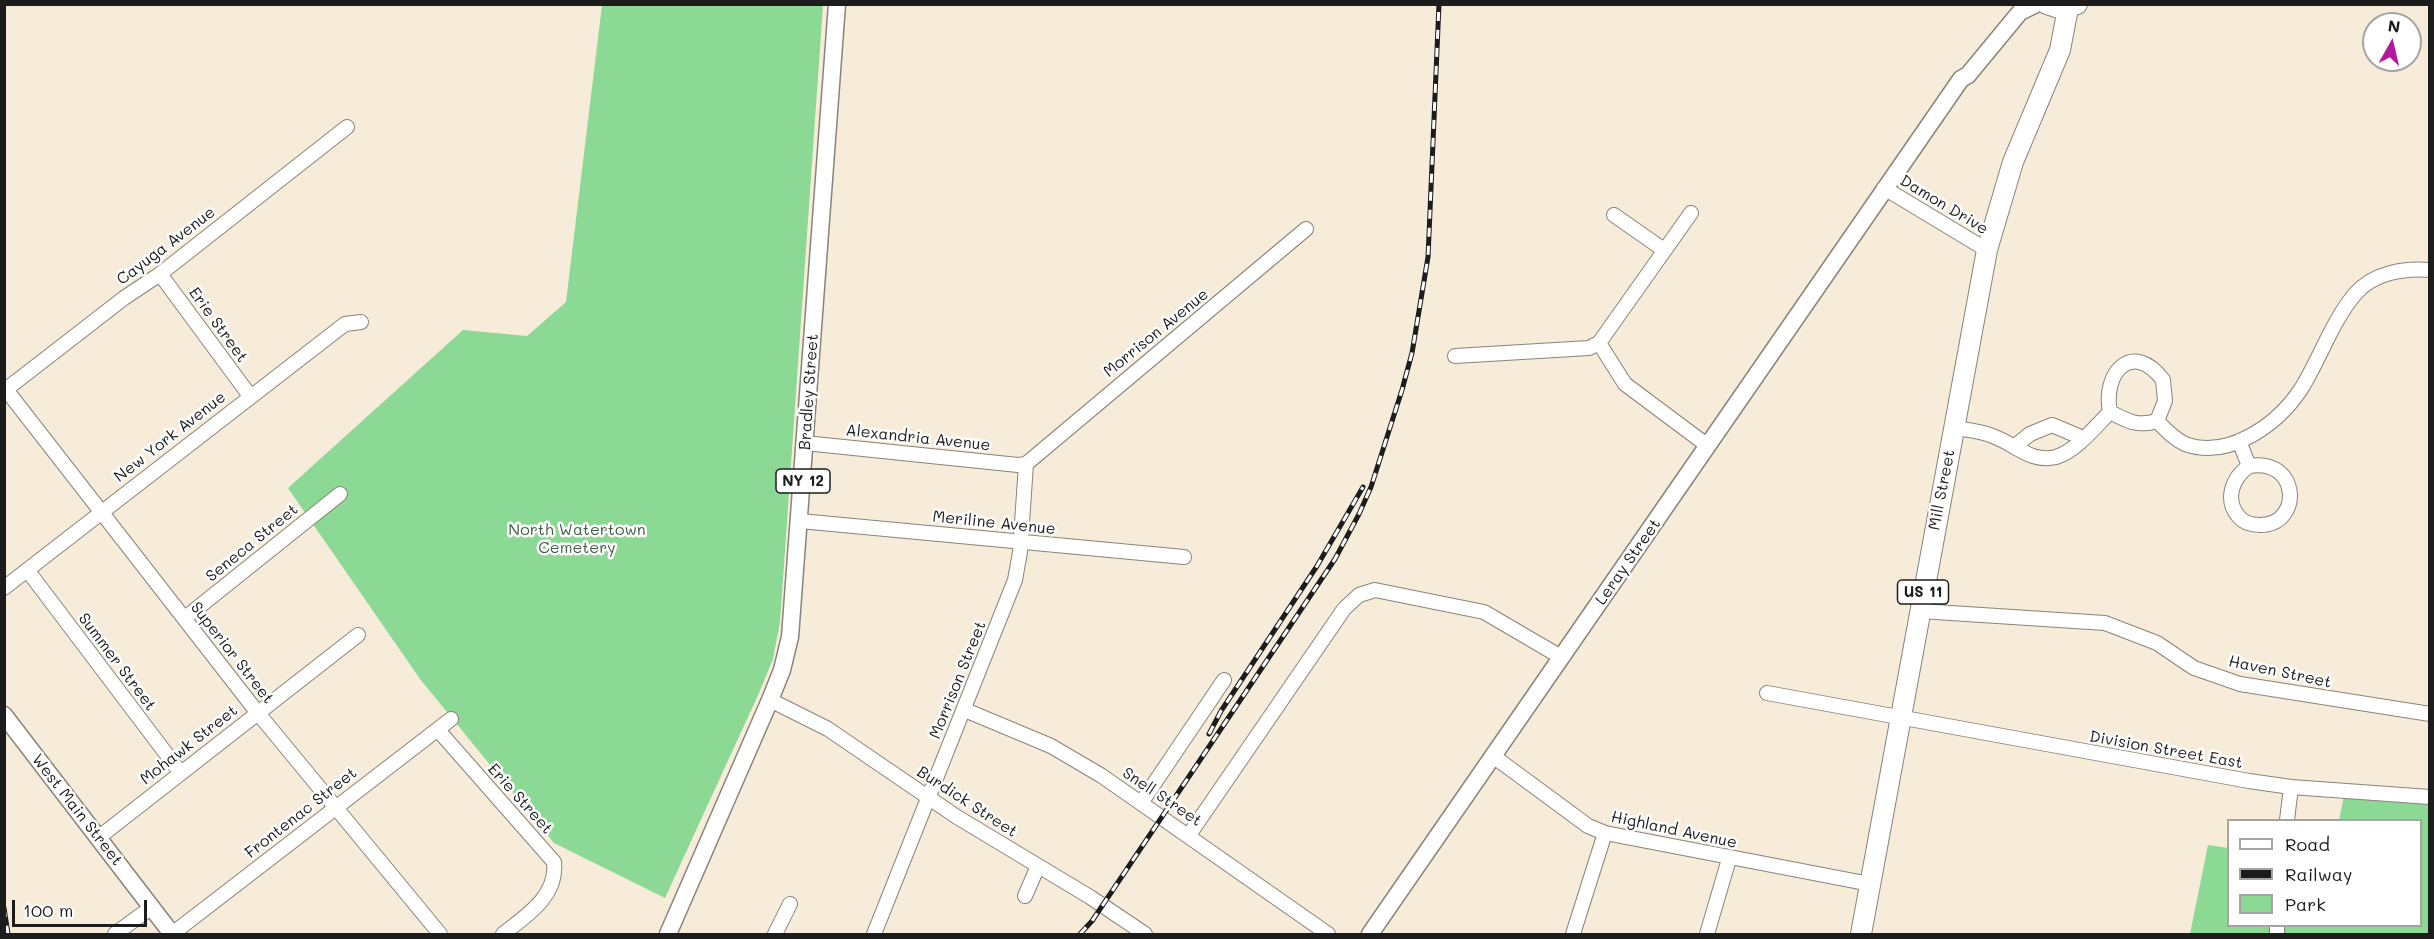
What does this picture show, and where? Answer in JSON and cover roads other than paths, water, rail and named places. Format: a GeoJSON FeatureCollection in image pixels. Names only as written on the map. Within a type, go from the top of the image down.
{"type":"FeatureCollection","features":[{"type":"Feature","properties":{"kind":"highway","name":"Mill Street"},"geometry":{"type":"LineString","coordinates":[[1861,934],[1987,250],[2013,162],[2056,55],[2062,6]]}},
{"type":"Feature","properties":{"kind":"main road","name":"Bradley Street"},"geometry":{"type":"LineString","coordinates":[[668,934],[770,700],[782,670],[790,637],[837,4]]}},
{"type":"Feature","properties":{"kind":"main road"},"geometry":{"type":"LineString","coordinates":[[1961,79],[1962,71],[2015,4]]}},
{"type":"Feature","properties":{"kind":"main road"},"geometry":{"type":"LineString","coordinates":[[1961,79],[1968,75],[2020,12],[2036,4]]}},
{"type":"Feature","properties":{"kind":"main road","name":"Leray Street"},"geometry":{"type":"LineString","coordinates":[[1370,934],[1961,79]]}},
{"type":"Feature","properties":{"kind":"main road","name":"West Main Street"},"geometry":{"type":"LineString","coordinates":[[4,715],[172,934]]}},
{"type":"Feature","properties":{"kind":"street","name":"Cayuga Avenue"},"geometry":{"type":"LineString","coordinates":[[5,389],[124,298],[160,274],[347,127]]}},
{"type":"Feature","properties":{"kind":"street","name":"Damon Drive"},"geometry":{"type":"LineString","coordinates":[[1884,188],[1987,250]]}},
{"type":"Feature","properties":{"kind":"street"},"geometry":{"type":"LineString","coordinates":[[1455,356],[1589,348],[1599,343],[1691,213]]}},
{"type":"Feature","properties":{"kind":"street"},"geometry":{"type":"LineString","coordinates":[[1614,215],[1664,250]]}},
{"type":"Feature","properties":{"kind":"street","name":"Morrison Avenue"},"geometry":{"type":"LineString","coordinates":[[1026,464],[1306,229]]}},
{"type":"Feature","properties":{"kind":"street"},"geometry":{"type":"LineString","coordinates":[[2157,421],[2172,437],[2187,444],[2222,447],[2239,441],[2272,423],[2301,390],[2325,339],[2355,293],[2379,276],[2408,268],[2430,270]]}},
{"type":"Feature","properties":{"kind":"street","name":"Erie Street"},"geometry":{"type":"LineString","coordinates":[[160,274],[250,396]]}},
{"type":"Feature","properties":{"kind":"street","name":"New York Avenue"},"geometry":{"type":"LineString","coordinates":[[4,588],[345,324],[361,322]]}},
{"type":"Feature","properties":{"kind":"street"},"geometry":{"type":"LineString","coordinates":[[1599,343],[1624,384],[1708,446]]}},
{"type":"Feature","properties":{"kind":"street"},"geometry":{"type":"LineString","coordinates":[[2110,412],[2108,400],[2110,383],[2125,363],[2136,360],[2146,364],[2163,380],[2165,401],[2157,421]]}},
{"type":"Feature","properties":{"kind":"street","name":"Superior Street"},"geometry":{"type":"LineString","coordinates":[[5,389],[257,712],[440,934]]}},
{"type":"Feature","properties":{"kind":"street"},"geometry":{"type":"LineString","coordinates":[[1954,428],[1980,431],[2027,455],[2041,458],[2057,457],[2084,438],[2110,412]]}},
{"type":"Feature","properties":{"kind":"street"},"geometry":{"type":"LineString","coordinates":[[2110,412],[2131,423],[2144,425],[2157,421]]}},
{"type":"Feature","properties":{"kind":"street"},"geometry":{"type":"LineString","coordinates":[[2014,447],[2025,437],[2052,425],[2084,438]]}},
{"type":"Feature","properties":{"kind":"street"},"geometry":{"type":"LineString","coordinates":[[2239,441],[2249,466]]}},
{"type":"Feature","properties":{"kind":"street","name":"Alexandria Avenue"},"geometry":{"type":"LineString","coordinates":[[805,443],[1026,464]]}},
{"type":"Feature","properties":{"kind":"street","name":"Morrison Street"},"geometry":{"type":"LineString","coordinates":[[874,934],[1015,580],[1026,464]]}},
{"type":"Feature","properties":{"kind":"street"},"geometry":{"type":"LineString","coordinates":[[2249,466],[2268,466],[2287,480],[2290,491],[2289,503],[2284,515],[2276,522],[2251,525],[2241,520],[2234,510],[2231,490],[2242,471],[2249,466]]}},
{"type":"Feature","properties":{"kind":"street","name":"Seneca Street"},"geometry":{"type":"LineString","coordinates":[[185,618],[340,494]]}},
{"type":"Feature","properties":{"kind":"street","name":"Meriline Avenue"},"geometry":{"type":"LineString","coordinates":[[800,521],[1184,557]]}},
{"type":"Feature","properties":{"kind":"street","name":"Summer Street"},"geometry":{"type":"LineString","coordinates":[[28,571],[180,772]]}},
{"type":"Feature","properties":{"kind":"street"},"geometry":{"type":"LineString","coordinates":[[1190,835],[1344,609],[1359,595],[1375,590],[1484,612],[1497,617],[1561,657]]}},
{"type":"Feature","properties":{"kind":"street","name":"Haven Street"},"geometry":{"type":"LineString","coordinates":[[1920,611],[2105,623],[2157,644],[2193,668],[2240,684],[2430,714]]}},
{"type":"Feature","properties":{"kind":"street","name":"Mohawk Street"},"geometry":{"type":"LineString","coordinates":[[98,838],[358,635]]}},
{"type":"Feature","properties":{"kind":"street"},"geometry":{"type":"LineString","coordinates":[[1141,802],[1224,680]]}},
{"type":"Feature","properties":{"kind":"street","name":"Division Street East"},"geometry":{"type":"LineString","coordinates":[[1767,693],[2048,746],[2291,787],[2430,797]]}},
{"type":"Feature","properties":{"kind":"street","name":"Burdick Street"},"geometry":{"type":"LineString","coordinates":[[770,700],[828,729],[928,799],[1145,934]]}},
{"type":"Feature","properties":{"kind":"street","name":"Snell Street"},"geometry":{"type":"LineString","coordinates":[[965,710],[1051,746],[1190,835],[1328,934]]}},
{"type":"Feature","properties":{"kind":"street","name":"Frontenac Street"},"geometry":{"type":"LineString","coordinates":[[172,934],[452,719]]}},
{"type":"Feature","properties":{"kind":"street","name":"Erie Street"},"geometry":{"type":"LineString","coordinates":[[438,730],[554,862],[554,880],[544,896],[525,917],[503,934]]}},
{"type":"Feature","properties":{"kind":"street","name":"Highland Avenue"},"geometry":{"type":"LineString","coordinates":[[1493,756],[1588,826],[1605,833],[1729,859],[1870,884]]}},
{"type":"Feature","properties":{"kind":"street"},"geometry":{"type":"LineString","coordinates":[[2287,819],[2291,787]]}},
{"type":"Feature","properties":{"kind":"street"},"geometry":{"type":"LineString","coordinates":[[1573,934],[1605,833]]}},
{"type":"Feature","properties":{"kind":"street"},"geometry":{"type":"LineString","coordinates":[[1707,934],[1729,859]]}},
{"type":"Feature","properties":{"kind":"street"},"geometry":{"type":"LineString","coordinates":[[1025,896],[1038,866]]}},
{"type":"Feature","properties":{"kind":"street"},"geometry":{"type":"LineString","coordinates":[[774,934],[790,904]]}},
{"type":"Feature","properties":{"kind":"street"},"geometry":{"type":"LineString","coordinates":[[115,934],[152,907]]}},
{"type":"Feature","properties":{"kind":"railway"},"geometry":{"type":"LineString","coordinates":[[1080,934],[1092,921],[1335,559],[1371,487],[1412,353],[1428,257],[1439,4]]}},
{"type":"Feature","properties":{"kind":"railway"},"geometry":{"type":"LineString","coordinates":[[1209,734],[1221,711],[1317,566],[1363,487]]}},
{"type":"Feature","properties":{"kind":"railway"},"geometry":{"type":"LineString","coordinates":[[4,908],[8,934]]}},
{"type":"Feature","properties":{"kind":"park label","name":"North Watertown Cemetery"},"geometry":{"type":"Point","coordinates":[577,539]}}]}
